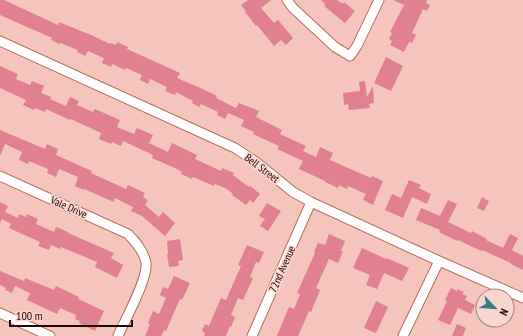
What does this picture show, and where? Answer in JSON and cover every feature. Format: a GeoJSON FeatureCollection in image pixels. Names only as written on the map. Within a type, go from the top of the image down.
{"type":"FeatureCollection","features":[{"type":"Feature","properties":{"kind":"street"},"geometry":{"type":"LineString","coordinates":[[287,0],[293,8],[335,47],[350,56],[357,46],[379,0]]}},
{"type":"Feature","properties":{"kind":"street","name":"Bell Street"},"geometry":{"type":"LineString","coordinates":[[0,41],[235,148],[256,162],[293,192],[311,202],[523,298]]}},
{"type":"Feature","properties":{"kind":"street","name":"Vale Drive"},"geometry":{"type":"LineString","coordinates":[[0,176],[128,234],[136,242],[146,263],[144,277],[118,336]]}},
{"type":"Feature","properties":{"kind":"street","name":"72nd Avenue"},"geometry":{"type":"LineString","coordinates":[[252,336],[311,202]]}},
{"type":"Feature","properties":{"kind":"street"},"geometry":{"type":"LineString","coordinates":[[403,336],[439,261]]}},
{"type":"Feature","properties":{"kind":"street"},"geometry":{"type":"LineString","coordinates":[[0,313],[50,336]]}},
{"type":"Feature","properties":{"kind":"building"},"geometry":{"type":"Polygon","coordinates":[[[0,0],[4,0],[58,25],[59,22],[87,33],[110,44],[116,45],[117,42],[128,47],[127,49],[180,73],[177,78],[217,96],[216,98],[236,108],[239,103],[259,111],[256,117],[282,130],[280,134],[306,146],[303,151],[316,157],[320,147],[333,153],[330,160],[371,178],[372,176],[383,181],[373,205],[363,200],[366,194],[348,186],[347,189],[339,185],[338,188],[299,169],[303,161],[277,149],[279,146],[253,134],[254,132],[241,126],[244,120],[228,113],[225,119],[217,115],[218,112],[201,104],[199,107],[192,103],[193,101],[176,92],[175,95],[165,91],[167,87],[150,79],[148,84],[140,80],[142,75],[112,64],[111,67],[102,63],[104,58],[88,51],[85,56],[77,52],[78,50],[60,43],[59,44],[51,40],[52,38],[0,15],[0,0]]]}},
{"type":"Feature","properties":{"kind":"building"},"geometry":{"type":"Polygon","coordinates":[[[248,0],[271,0],[261,8],[274,23],[278,20],[293,38],[286,45],[281,40],[274,46],[257,25],[256,26],[241,5],[248,0]]]}},
{"type":"Feature","properties":{"kind":"building"},"geometry":{"type":"Polygon","coordinates":[[[321,0],[337,0],[343,4],[344,2],[355,11],[345,23],[324,6],[326,5],[321,0]]]}},
{"type":"Feature","properties":{"kind":"building"},"geometry":{"type":"Polygon","coordinates":[[[393,0],[427,0],[426,3],[430,5],[427,11],[423,9],[412,33],[416,35],[412,43],[409,42],[404,52],[390,45],[392,41],[389,39],[392,33],[390,32],[404,5],[393,0]]]}},
{"type":"Feature","properties":{"kind":"building"},"geometry":{"type":"Polygon","coordinates":[[[386,57],[403,66],[391,91],[374,83],[386,57]]]}},
{"type":"Feature","properties":{"kind":"building"},"geometry":{"type":"Polygon","coordinates":[[[0,66],[18,74],[16,79],[30,85],[32,81],[44,86],[41,93],[51,97],[50,99],[66,106],[70,97],[79,101],[77,105],[93,112],[95,109],[120,120],[117,127],[134,134],[137,128],[153,135],[149,143],[168,152],[172,143],[197,155],[195,159],[221,171],[222,168],[234,173],[233,175],[260,194],[253,203],[250,200],[246,205],[232,195],[233,194],[227,189],[215,184],[214,186],[193,177],[192,179],[181,174],[182,172],[177,169],[152,158],[153,155],[123,141],[121,146],[112,142],[111,144],[99,139],[101,133],[71,119],[70,120],[46,109],[45,112],[35,108],[34,110],[23,105],[26,100],[0,88],[0,66]]]}},
{"type":"Feature","properties":{"kind":"building"},"geometry":{"type":"Polygon","coordinates":[[[365,81],[367,97],[373,86],[374,103],[369,104],[370,108],[349,110],[348,104],[344,105],[343,93],[360,91],[359,82],[365,81]]]}},
{"type":"Feature","properties":{"kind":"building"},"geometry":{"type":"Polygon","coordinates":[[[0,130],[45,149],[47,144],[58,149],[56,155],[92,171],[91,173],[126,189],[128,185],[145,193],[143,197],[148,200],[145,205],[159,217],[163,212],[175,223],[165,236],[142,216],[131,211],[133,207],[115,198],[114,202],[75,186],[78,177],[59,169],[56,177],[47,173],[48,169],[29,161],[28,164],[19,160],[22,152],[5,144],[0,156],[0,130]]]}},
{"type":"Feature","properties":{"kind":"building"},"geometry":{"type":"Polygon","coordinates":[[[409,180],[421,185],[419,188],[431,194],[427,204],[412,197],[403,218],[385,210],[392,194],[401,198],[409,180]]]}},
{"type":"Feature","properties":{"kind":"building"},"geometry":{"type":"Polygon","coordinates":[[[482,197],[489,201],[484,211],[477,208],[482,197]]]}},
{"type":"Feature","properties":{"kind":"building"},"geometry":{"type":"Polygon","coordinates":[[[448,200],[457,204],[448,222],[471,233],[472,231],[503,248],[510,234],[518,238],[512,250],[523,256],[523,270],[482,250],[481,251],[458,240],[457,241],[439,232],[440,230],[416,220],[421,208],[440,216],[448,200]]]}},
{"type":"Feature","properties":{"kind":"building"},"geometry":{"type":"Polygon","coordinates":[[[0,202],[8,206],[5,212],[18,218],[19,214],[26,217],[27,214],[38,219],[36,224],[54,232],[56,227],[114,253],[111,258],[123,265],[117,278],[95,267],[97,262],[61,247],[60,249],[51,245],[49,250],[38,246],[40,242],[9,228],[11,224],[2,219],[0,223],[0,202]]]}},
{"type":"Feature","properties":{"kind":"building"},"geometry":{"type":"Polygon","coordinates":[[[267,203],[281,211],[268,231],[260,226],[265,219],[259,216],[267,203]]]}},
{"type":"Feature","properties":{"kind":"building"},"geometry":{"type":"Polygon","coordinates":[[[329,234],[345,241],[338,263],[329,259],[316,288],[320,290],[311,312],[309,311],[298,336],[277,336],[289,307],[294,309],[300,294],[297,293],[318,243],[325,245],[329,234]]]}},
{"type":"Feature","properties":{"kind":"building"},"geometry":{"type":"Polygon","coordinates":[[[180,239],[183,260],[178,261],[179,266],[169,267],[167,241],[180,239]]]}},
{"type":"Feature","properties":{"kind":"building"},"geometry":{"type":"Polygon","coordinates":[[[247,245],[264,252],[259,263],[256,262],[250,277],[253,278],[243,300],[238,298],[231,315],[235,317],[231,327],[230,326],[226,336],[204,336],[205,333],[202,331],[205,324],[209,326],[221,298],[226,300],[241,266],[238,265],[247,245]]]}},
{"type":"Feature","properties":{"kind":"building"},"geometry":{"type":"Polygon","coordinates":[[[362,248],[409,268],[402,281],[384,273],[377,289],[366,285],[370,275],[353,268],[362,248]]]}},
{"type":"Feature","properties":{"kind":"building"},"geometry":{"type":"Polygon","coordinates":[[[0,271],[24,281],[25,278],[54,290],[56,286],[79,297],[78,299],[104,311],[95,331],[79,323],[80,321],[75,319],[76,315],[60,308],[57,314],[27,300],[30,293],[15,286],[12,293],[5,290],[6,288],[0,285],[0,271]]]}},
{"type":"Feature","properties":{"kind":"building"},"geometry":{"type":"Polygon","coordinates":[[[174,276],[190,283],[182,300],[180,299],[166,331],[164,330],[161,336],[145,336],[153,311],[159,314],[166,298],[160,295],[163,287],[168,289],[174,276]]]}},
{"type":"Feature","properties":{"kind":"building"},"geometry":{"type":"Polygon","coordinates":[[[451,288],[457,291],[458,289],[464,292],[462,294],[467,296],[465,300],[475,305],[471,314],[458,308],[450,325],[438,320],[447,301],[445,300],[451,288]]]}},
{"type":"Feature","properties":{"kind":"building"},"geometry":{"type":"Polygon","coordinates":[[[376,301],[388,307],[376,333],[364,328],[376,301]]]}},
{"type":"Feature","properties":{"kind":"building"},"geometry":{"type":"Polygon","coordinates":[[[457,324],[466,328],[463,336],[452,336],[457,324]]]}}]}
